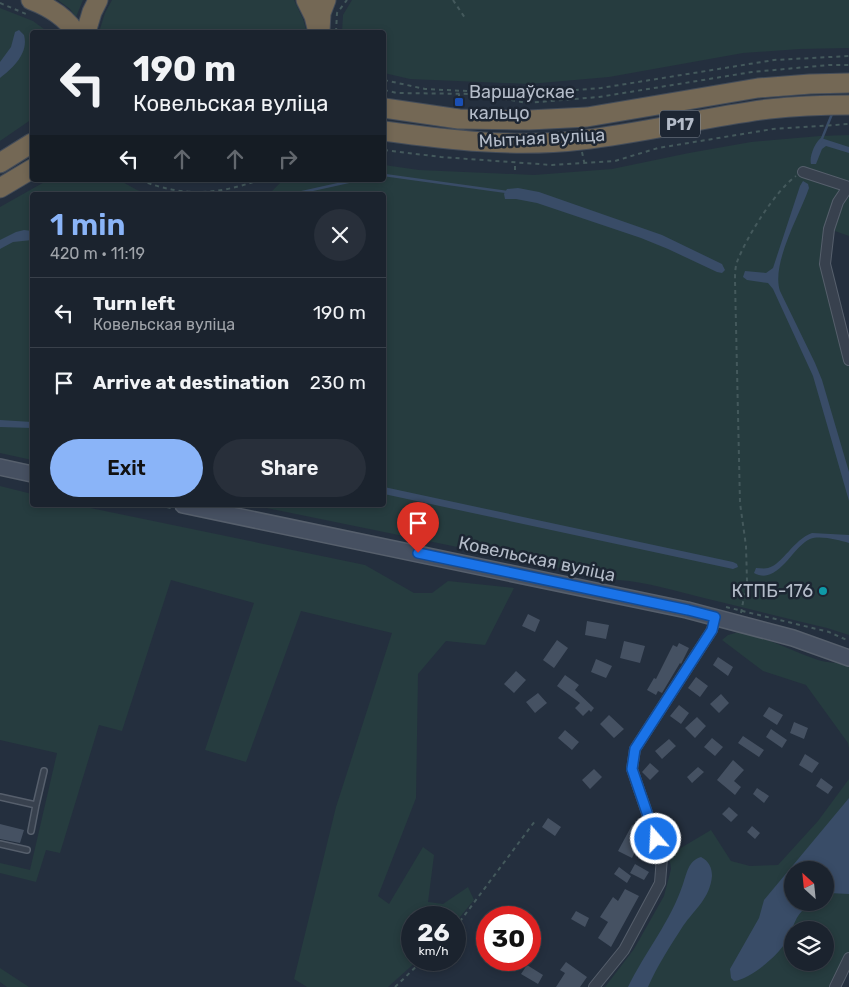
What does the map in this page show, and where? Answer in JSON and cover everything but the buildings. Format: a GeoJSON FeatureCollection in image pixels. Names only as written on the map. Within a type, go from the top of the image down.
{"type":"FeatureCollection","features":[{"type":"Feature","properties":{"kind":"highway"},"geometry":{"type":"LineString","coordinates":[[87,30],[98,0]]}},
{"type":"Feature","properties":{"kind":"highway"},"geometry":{"type":"LineString","coordinates":[[306,0],[314,16],[318,30]]}},
{"type":"Feature","properties":{"kind":"highway"},"geometry":{"type":"LineString","coordinates":[[318,30],[321,13],[326,0]]}},
{"type":"Feature","properties":{"kind":"highway"},"geometry":{"type":"LineString","coordinates":[[32,8],[54,10],[64,18],[73,30]]}},
{"type":"Feature","properties":{"kind":"highway","name":"Мытная вуліца"},"geometry":{"type":"LineString","coordinates":[[386,108],[459,118],[529,120],[587,117],[758,88],[849,83]]}},
{"type":"Feature","properties":{"kind":"highway","name":"Мытная вуліца"},"geometry":{"type":"LineString","coordinates":[[386,131],[477,142],[516,143],[580,140],[769,109],[849,105]]}},
{"type":"Feature","properties":{"kind":"highway"},"geometry":{"type":"LineString","coordinates":[[0,163],[30,144]]}},
{"type":"Feature","properties":{"kind":"highway"},"geometry":{"type":"LineString","coordinates":[[0,188],[30,170]]}},
{"type":"Feature","properties":{"kind":"main road"},"geometry":{"type":"LineString","coordinates":[[0,467],[30,474]]}},
{"type":"Feature","properties":{"kind":"main road","name":"Ковельская вуліца"},"geometry":{"type":"LineString","coordinates":[[194,507],[688,610],[720,612],[740,616],[849,658]]}},
{"type":"Feature","properties":{"kind":"street"},"geometry":{"type":"LineString","coordinates":[[802,172],[849,187],[838,202],[829,229],[825,264],[849,360]]}},
{"type":"Feature","properties":{"kind":"street"},"geometry":{"type":"LineString","coordinates":[[594,987],[624,950],[660,883],[662,856],[632,769],[635,749],[712,630],[720,612]]}},
{"type":"Feature","properties":{"kind":"street"},"geometry":{"type":"LineString","coordinates":[[835,987],[849,958]]}},
{"type":"Feature","properties":{"kind":"lane"},"geometry":{"type":"LineString","coordinates":[[31,831],[44,771]]}},
{"type":"Feature","properties":{"kind":"lane"},"geometry":{"type":"LineString","coordinates":[[0,797],[36,805]]}},
{"type":"Feature","properties":{"kind":"lane"},"geometry":{"type":"LineString","coordinates":[[0,844],[27,850]]}},
{"type":"Feature","properties":{"kind":"path"},"geometry":{"type":"LineString","coordinates":[[336,30],[337,13],[347,0]]}},
{"type":"Feature","properties":{"kind":"path"},"geometry":{"type":"LineString","coordinates":[[452,0],[465,18]]}},
{"type":"Feature","properties":{"kind":"path"},"geometry":{"type":"LineString","coordinates":[[0,3],[32,8]]}},
{"type":"Feature","properties":{"kind":"path"},"geometry":{"type":"LineString","coordinates":[[386,80],[425,89],[527,94],[601,88],[774,60],[849,56]]}},
{"type":"Feature","properties":{"kind":"path"},"geometry":{"type":"LineString","coordinates":[[386,90],[397,93],[477,94],[527,104],[599,97],[752,72],[829,65],[849,66]]}},
{"type":"Feature","properties":{"kind":"path"},"geometry":{"type":"LineString","coordinates":[[527,94],[527,104]]}},
{"type":"Feature","properties":{"kind":"path"},"geometry":{"type":"LineString","coordinates":[[515,163],[515,170]]}},
{"type":"Feature","properties":{"kind":"path"},"geometry":{"type":"LineString","coordinates":[[740,616],[746,573],[746,546],[740,503],[736,264],[752,232],[770,206],[790,180],[802,172]]}},
{"type":"Feature","properties":{"kind":"path"},"geometry":{"type":"LineString","coordinates":[[147,182],[173,190],[188,192]]}},
{"type":"Feature","properties":{"kind":"path"},"geometry":{"type":"LineString","coordinates":[[207,192],[237,188],[254,182]]}},
{"type":"Feature","properties":{"kind":"path"},"geometry":{"type":"LineString","coordinates":[[720,612],[829,632],[849,640]]}},
{"type":"Feature","properties":{"kind":"path"},"geometry":{"type":"LineString","coordinates":[[466,913],[535,821]]}},
{"type":"Feature","properties":{"kind":"path"},"geometry":{"type":"LineString","coordinates":[[395,987],[412,971]]}},
{"type":"Feature","properties":{"kind":"green space"},"geometry":{"type":"Polygon","coordinates":[[[58,0],[83,0],[76,17],[70,9],[58,0]]]}},
{"type":"Feature","properties":{"kind":"green space"},"geometry":{"type":"Polygon","coordinates":[[[112,0],[294,0],[306,30],[100,30],[105,13],[112,0]]]}},
{"type":"Feature","properties":{"kind":"green space"},"geometry":{"type":"Polygon","coordinates":[[[352,0],[849,0],[849,48],[743,53],[609,77],[529,84],[410,79],[386,73],[386,30],[342,30],[343,15],[352,0]]]}},
{"type":"Feature","properties":{"kind":"green space"},"geometry":{"type":"Polygon","coordinates":[[[0,8],[33,21],[45,30],[30,30],[30,120],[0,141],[0,8]]]}},
{"type":"Feature","properties":{"kind":"green space"},"geometry":{"type":"Polygon","coordinates":[[[849,135],[849,236],[829,229],[825,264],[849,350],[849,635],[651,585],[618,580],[262,507],[386,507],[386,192],[271,192],[281,182],[386,182],[386,165],[419,170],[534,175],[612,169],[751,142],[849,135]]]}},
{"type":"Feature","properties":{"kind":"green space"},"geometry":{"type":"Polygon","coordinates":[[[44,182],[123,182],[143,192],[30,192],[30,460],[0,453],[0,207],[44,182]]]}},
{"type":"Feature","properties":{"kind":"green space"},"geometry":{"type":"Polygon","coordinates":[[[0,486],[30,494],[30,507],[86,507],[365,565],[414,593],[432,593],[448,581],[514,588],[485,645],[446,641],[418,674],[416,798],[378,896],[389,904],[423,847],[434,855],[428,902],[443,904],[468,887],[474,900],[466,910],[466,906],[401,906],[401,971],[406,971],[388,987],[307,987],[294,979],[336,807],[392,633],[301,611],[246,762],[205,750],[254,603],[171,580],[122,731],[99,725],[60,853],[46,850],[36,882],[0,873],[0,863],[30,870],[57,753],[0,740],[0,486]]]}},
{"type":"Feature","properties":{"kind":"green space"},"geometry":{"type":"Polygon","coordinates":[[[739,632],[769,641],[818,660],[849,666],[849,748],[848,743],[806,685],[763,671],[722,640],[728,635],[739,632]]]}},
{"type":"Feature","properties":{"kind":"green space"},"geometry":{"type":"Polygon","coordinates":[[[849,779],[849,956],[834,987],[605,987],[634,949],[664,896],[671,869],[669,855],[711,830],[731,861],[750,866],[778,865],[818,821],[849,779]]]}},
{"type":"Feature","properties":{"kind":"green space"},"geometry":{"type":"Polygon","coordinates":[[[0,968],[29,987],[7,987],[0,982],[0,968]]]}},
{"type":"Feature","properties":{"kind":"water"},"geometry":{"type":"Polygon","coordinates":[[[19,30],[24,35],[25,42],[22,54],[15,65],[0,78],[0,62],[11,47],[15,32],[19,30]]]}},
{"type":"Feature","properties":{"kind":"water"},"geometry":{"type":"Polygon","coordinates":[[[821,138],[849,147],[849,153],[826,146],[822,149],[816,164],[811,164],[813,150],[821,138]]]}},
{"type":"Feature","properties":{"kind":"water"},"geometry":{"type":"Polygon","coordinates":[[[803,181],[808,184],[809,188],[787,240],[779,267],[778,280],[780,291],[822,380],[849,472],[849,501],[813,376],[773,289],[768,283],[747,280],[743,277],[745,271],[766,273],[773,268],[803,181]]]}},
{"type":"Feature","properties":{"kind":"water"},"geometry":{"type":"Polygon","coordinates":[[[518,188],[539,192],[662,235],[722,264],[725,270],[722,273],[717,272],[641,238],[537,203],[505,199],[504,194],[507,189],[518,188]]]}},
{"type":"Feature","properties":{"kind":"water"},"geometry":{"type":"Polygon","coordinates":[[[30,231],[30,240],[13,242],[0,249],[0,240],[16,232],[30,231]]]}},
{"type":"Feature","properties":{"kind":"water"},"geometry":{"type":"Polygon","coordinates":[[[0,420],[30,422],[30,428],[0,427],[0,420]]]}},
{"type":"Feature","properties":{"kind":"water"},"geometry":{"type":"Polygon","coordinates":[[[386,487],[733,562],[738,567],[733,569],[386,494],[386,487]]]}},
{"type":"Feature","properties":{"kind":"water"},"geometry":{"type":"Polygon","coordinates":[[[812,533],[849,535],[849,543],[835,539],[810,539],[803,543],[778,570],[763,576],[754,573],[756,568],[766,568],[779,562],[799,541],[812,533]]]}},
{"type":"Feature","properties":{"kind":"water"},"geometry":{"type":"Polygon","coordinates":[[[849,798],[849,894],[834,893],[834,861],[796,861],[849,798]]]}},
{"type":"Feature","properties":{"kind":"water"},"geometry":{"type":"Polygon","coordinates":[[[701,857],[708,863],[712,873],[711,884],[705,897],[683,926],[660,963],[648,987],[628,987],[672,911],[689,868],[693,861],[701,857]]]}},
{"type":"Feature","properties":{"kind":"water"},"geometry":{"type":"Polygon","coordinates":[[[784,876],[784,911],[803,911],[796,921],[784,921],[784,944],[776,954],[756,971],[734,981],[731,978],[730,969],[759,918],[764,900],[784,876]]]}},
{"type":"Feature","properties":{"kind":"waterway"},"geometry":{"type":"LineString","coordinates":[[821,141],[832,114]]}},
{"type":"Feature","properties":{"kind":"waterway"},"geometry":{"type":"LineString","coordinates":[[386,175],[507,192]]}},
{"type":"Feature","properties":{"kind":"waterway"},"geometry":{"type":"LineString","coordinates":[[303,192],[348,182]]}},
{"type":"Feature","properties":{"kind":"place","name":"Варшаўскае кальцо"},"geometry":{"type":"Point","coordinates":[459,102]}},
{"type":"Feature","properties":{"kind":"place","name":"КТПБ-176"},"geometry":{"type":"Point","coordinates":[823,591]}},
{"type":"Feature","properties":{"kind":"route"},"geometry":{"type":"LineString","coordinates":[[418,553],[715,617],[712,630],[677,687],[635,749],[632,769],[656,839]]}}]}
